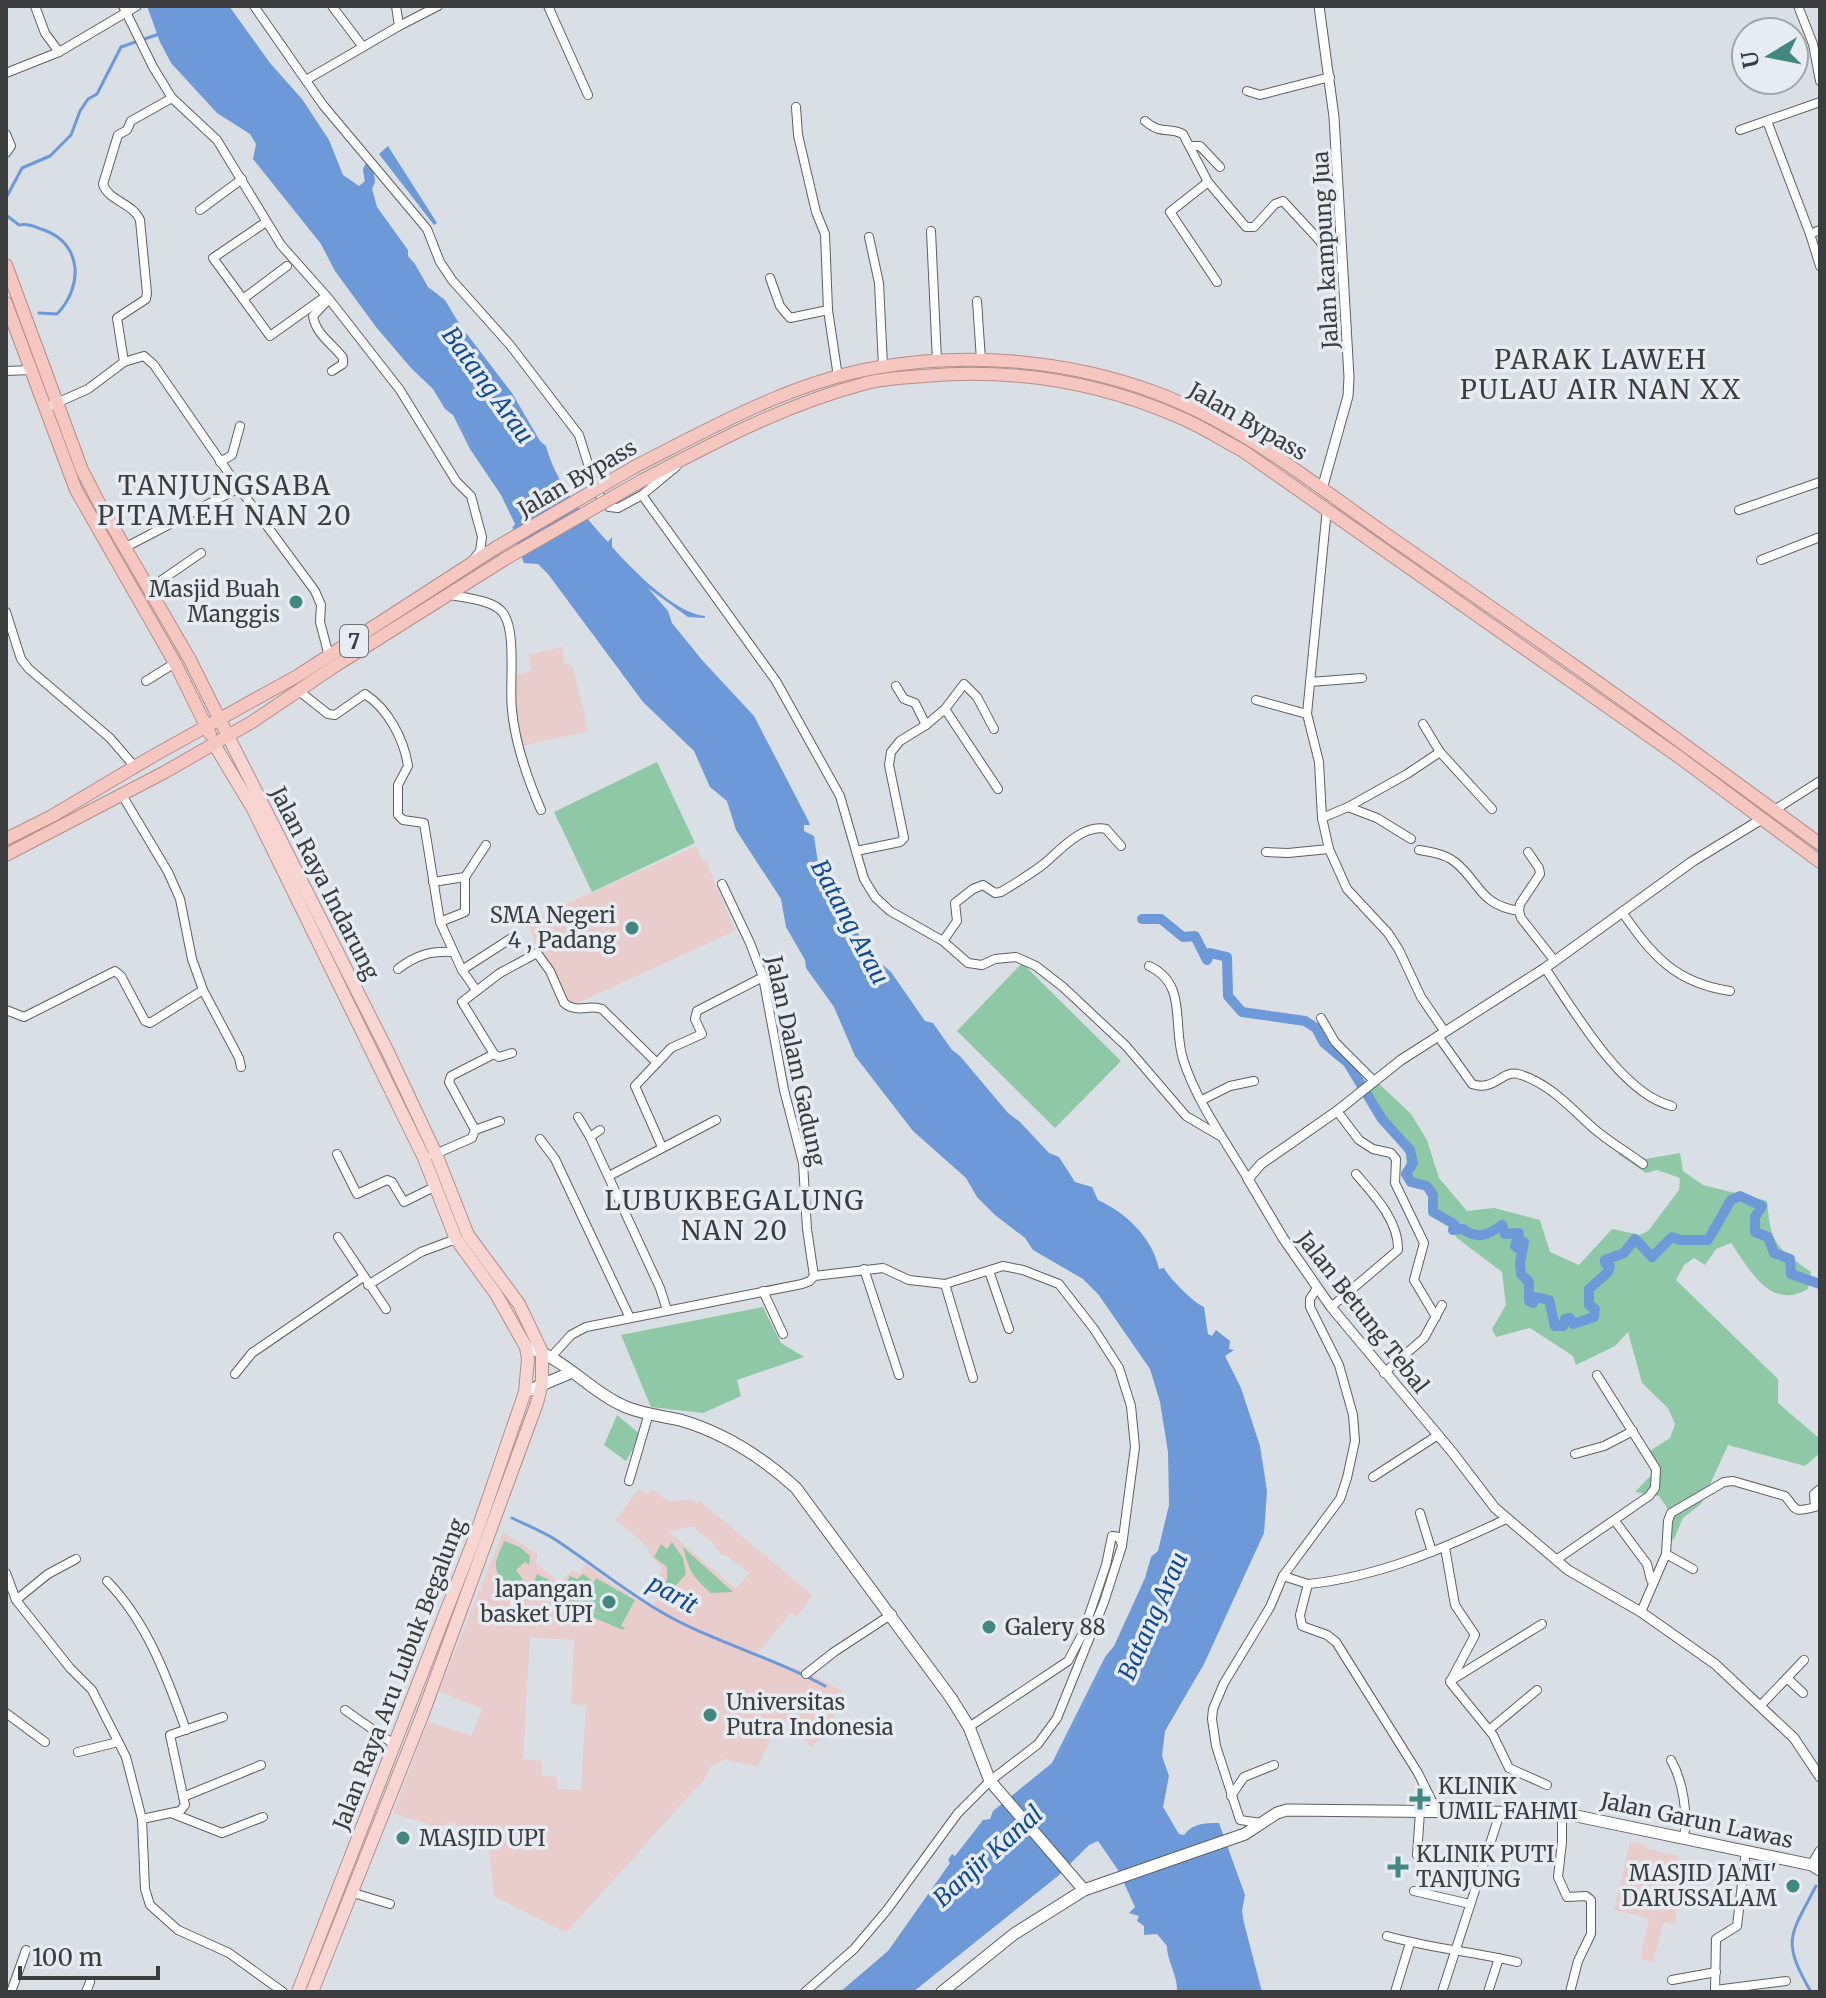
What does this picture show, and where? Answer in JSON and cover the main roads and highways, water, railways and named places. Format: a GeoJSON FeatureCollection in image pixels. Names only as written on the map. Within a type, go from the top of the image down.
{"type":"FeatureCollection","features":[{"type":"Feature","properties":{"kind":"highway","name":"Jalan Raya Indarung"},"geometry":{"type":"LineString","coordinates":[[6,265],[28,320],[76,490],[175,663],[214,744]]}},
{"type":"Feature","properties":{"kind":"highway","name":"Jalan Raya Indarung"},"geometry":{"type":"LineString","coordinates":[[6,303],[31,370],[82,470],[150,588],[228,736]]}},
{"type":"Feature","properties":{"kind":"highway","name":"Jalan Bypass"},"geometry":{"type":"LineString","coordinates":[[11,852],[228,736],[505,559],[642,488],[688,456],[883,366],[981,360],[1036,363],[1080,378],[1182,418],[1243,451],[1820,862]]}},
{"type":"Feature","properties":{"kind":"highway","name":"Jalan Bypass"},"geometry":{"type":"LineString","coordinates":[[206,726],[329,656],[470,563],[636,466],[782,395],[838,377],[985,373],[1080,378],[1153,392],[1235,431],[1554,651],[1820,844]]}},
{"type":"Feature","properties":{"kind":"highway"},"geometry":{"type":"LineString","coordinates":[[1546,664],[1554,651]]}},
{"type":"Feature","properties":{"kind":"highway","name":"7"},"geometry":{"type":"LineString","coordinates":[[6,839],[52,816],[206,726]]}},
{"type":"Feature","properties":{"kind":"main road","name":"Jalan Raya Indarung"},"geometry":{"type":"LineString","coordinates":[[228,736],[390,1056],[430,1156],[468,1235],[519,1304],[547,1354],[542,1383]]}},
{"type":"Feature","properties":{"kind":"main road","name":"Jalan Raya Indarung"},"geometry":{"type":"LineString","coordinates":[[214,744],[253,809],[377,1063],[430,1156],[436,1186],[456,1239],[496,1294],[526,1347],[528,1368]]}},
{"type":"Feature","properties":{"kind":"main road"},"geometry":{"type":"LineString","coordinates":[[377,1063],[390,1056]]}},
{"type":"Feature","properties":{"kind":"main road"},"geometry":{"type":"LineString","coordinates":[[526,1347],[547,1354],[570,1373],[625,1406],[719,1433],[771,1465],[796,1488],[892,1614],[969,1727],[990,1781],[1084,1890]]}},
{"type":"Feature","properties":{"kind":"main road","name":"Jalan Raya Aru Lubuk Begalung"},"geometry":{"type":"LineString","coordinates":[[312,1992],[381,1817],[481,1539],[525,1392],[528,1368]]}},
{"type":"Feature","properties":{"kind":"main road"},"geometry":{"type":"LineString","coordinates":[[525,1392],[570,1373]]}},
{"type":"Feature","properties":{"kind":"main road","name":"Jalan Raya Aru Lubuk Begalung"},"geometry":{"type":"LineString","coordinates":[[298,1992],[367,1813],[542,1383]]}},
{"type":"Feature","properties":{"kind":"main road","name":"Jalan Garun Lawas"},"geometry":{"type":"LineString","coordinates":[[942,1992],[1014,1934],[1084,1890],[1245,1834],[1287,1810],[1562,1813],[1816,1867]]}},
{"type":"Feature","properties":{"kind":"main road"},"geometry":{"type":"LineString","coordinates":[[367,1813],[381,1817]]}},
{"type":"Feature","properties":{"kind":"water"},"geometry":{"type":"Polygon","coordinates":[[[147,6],[229,6],[270,63],[302,99],[329,140],[343,175],[359,186],[364,182],[367,187],[370,181],[377,207],[408,250],[408,256],[428,287],[445,300],[460,325],[512,393],[546,446],[563,485],[580,509],[608,542],[612,537],[612,547],[655,589],[680,607],[705,616],[688,617],[648,588],[702,660],[754,716],[808,820],[810,825],[804,825],[804,831],[814,836],[819,870],[838,894],[838,906],[851,920],[868,952],[891,972],[925,1021],[933,1023],[952,1050],[1008,1113],[1049,1153],[1059,1157],[1075,1182],[1092,1187],[1098,1200],[1118,1211],[1136,1227],[1151,1247],[1159,1269],[1164,1268],[1182,1290],[1204,1307],[1208,1334],[1212,1336],[1216,1330],[1230,1341],[1229,1349],[1234,1350],[1225,1356],[1241,1388],[1260,1446],[1267,1491],[1264,1533],[1204,1664],[1165,1731],[1162,1756],[1169,1776],[1163,1807],[1179,1834],[1184,1835],[1200,1824],[1219,1823],[1245,1895],[1242,1911],[1244,1923],[1262,1992],[1177,1992],[1167,1946],[1157,1934],[1144,1935],[1144,1926],[1137,1921],[1139,1916],[1129,1913],[1135,1907],[1118,1870],[1098,1841],[1089,1845],[1058,1876],[913,1992],[840,1992],[888,1951],[950,1863],[948,1860],[952,1854],[955,1856],[983,1820],[990,1819],[993,1811],[1052,1763],[1105,1657],[1114,1646],[1145,1578],[1151,1557],[1158,1551],[1169,1505],[1168,1452],[1160,1402],[1150,1369],[1098,1294],[1083,1279],[1033,1250],[1025,1238],[995,1215],[977,1197],[966,1178],[913,1131],[855,1056],[834,1007],[806,968],[805,960],[786,927],[781,899],[736,830],[727,801],[710,787],[694,751],[643,702],[548,574],[538,564],[524,563],[515,540],[517,531],[512,528],[515,524],[453,415],[376,327],[335,271],[321,244],[253,159],[256,144],[250,134],[217,113],[171,63],[147,6]]]}},
{"type":"Feature","properties":{"kind":"water"},"geometry":{"type":"Polygon","coordinates":[[[388,146],[437,223],[434,225],[379,154],[388,146]]]}},
{"type":"Feature","properties":{"kind":"waterway"},"geometry":{"type":"LineString","coordinates":[[6,198],[22,168],[50,156],[71,135],[80,111],[88,99],[97,94],[121,47],[162,33]]}},
{"type":"Feature","properties":{"kind":"waterway"},"geometry":{"type":"LineString","coordinates":[[366,190],[370,181],[370,166]]}},
{"type":"Feature","properties":{"kind":"waterway"},"geometry":{"type":"LineString","coordinates":[[6,215],[19,225],[32,226],[57,237],[72,256],[75,279],[66,303],[57,314],[39,313]]}},
{"type":"Feature","properties":{"kind":"waterway"},"geometry":{"type":"LineString","coordinates":[[1142,919],[1161,919],[1183,937],[1195,936],[1207,960],[1210,953],[1227,957],[1228,996],[1242,1012],[1305,1021],[1316,1028],[1324,1043],[1348,1063],[1382,1119],[1410,1150],[1413,1163],[1406,1174],[1411,1182],[1427,1186],[1433,1195],[1433,1212],[1454,1224],[1453,1230],[1463,1229],[1483,1235],[1502,1225],[1505,1234],[1519,1233],[1515,1246],[1517,1248],[1524,1242],[1520,1263],[1521,1274],[1529,1282],[1529,1301],[1533,1303],[1536,1297],[1549,1300],[1555,1326],[1563,1326],[1565,1319],[1570,1318],[1573,1324],[1594,1317],[1595,1309],[1589,1305],[1589,1289],[1608,1272],[1610,1266],[1605,1260],[1624,1253],[1635,1239],[1652,1257],[1672,1237],[1708,1240],[1731,1200],[1740,1196],[1762,1206],[1755,1217],[1755,1232],[1768,1237],[1774,1253],[1790,1259],[1791,1274],[1820,1284]]}},
{"type":"Feature","properties":{"kind":"waterway","name":"parit"},"geometry":{"type":"LineString","coordinates":[[512,1518],[556,1540],[622,1587],[683,1624],[825,1686]]}},
{"type":"Feature","properties":{"kind":"waterway"},"geometry":{"type":"LineString","coordinates":[[1811,1992],[1795,1961],[1792,1938],[1816,1886]]}},
{"type":"Feature","properties":{"kind":"place","name":"Masjid Buah Manggis"},"geometry":{"type":"Point","coordinates":[296,602]}},
{"type":"Feature","properties":{"kind":"place","name":"SMA Negeri 4 , Padang"},"geometry":{"type":"Point","coordinates":[632,928]}},
{"type":"Feature","properties":{"kind":"place","name":"lapangan basket UPI"},"geometry":{"type":"Point","coordinates":[609,1602]}},
{"type":"Feature","properties":{"kind":"place","name":"Galery 88"},"geometry":{"type":"Point","coordinates":[989,1627]}},
{"type":"Feature","properties":{"kind":"place","name":"Universitas Putra Indonesia"},"geometry":{"type":"Point","coordinates":[710,1715]}},
{"type":"Feature","properties":{"kind":"place","name":"KLINIK UMIL FAHMI"},"geometry":{"type":"Point","coordinates":[1420,1799]}},
{"type":"Feature","properties":{"kind":"place","name":"MASJID UPI"},"geometry":{"type":"Point","coordinates":[403,1838]}},
{"type":"Feature","properties":{"kind":"place","name":"KLINIK PUTI TANJUNG"},"geometry":{"type":"Point","coordinates":[1398,1867]}},
{"type":"Feature","properties":{"kind":"place","name":"MASJID JAMI' DARUSSALAM"},"geometry":{"type":"Point","coordinates":[1793,1886]}},
{"type":"Feature","properties":{"kind":"district","name":"PARAK LAWEH PULAU AIR NAN XX"},"geometry":{"type":"Point","coordinates":[1601,374]}},
{"type":"Feature","properties":{"kind":"district","name":"TANJUNGSABA PITAMEH NAN 20"},"geometry":{"type":"Point","coordinates":[225,500]}},
{"type":"Feature","properties":{"kind":"district","name":"LUBUKBEGALUNG NAN 20"},"geometry":{"type":"Point","coordinates":[735,1215]}},
{"type":"Feature","properties":{"kind":"water label","name":"Batang Arau"},"geometry":{"type":"Point","coordinates":[488,385]}},
{"type":"Feature","properties":{"kind":"water label","name":"Batang Arau"},"geometry":{"type":"Point","coordinates":[850,922]}},
{"type":"Feature","properties":{"kind":"water label","name":"Batang Arau"},"geometry":{"type":"Point","coordinates":[1153,1616]}},
{"type":"Feature","properties":{"kind":"water label","name":"Banjir Kanal"},"geometry":{"type":"Point","coordinates":[988,1856]}}]}
